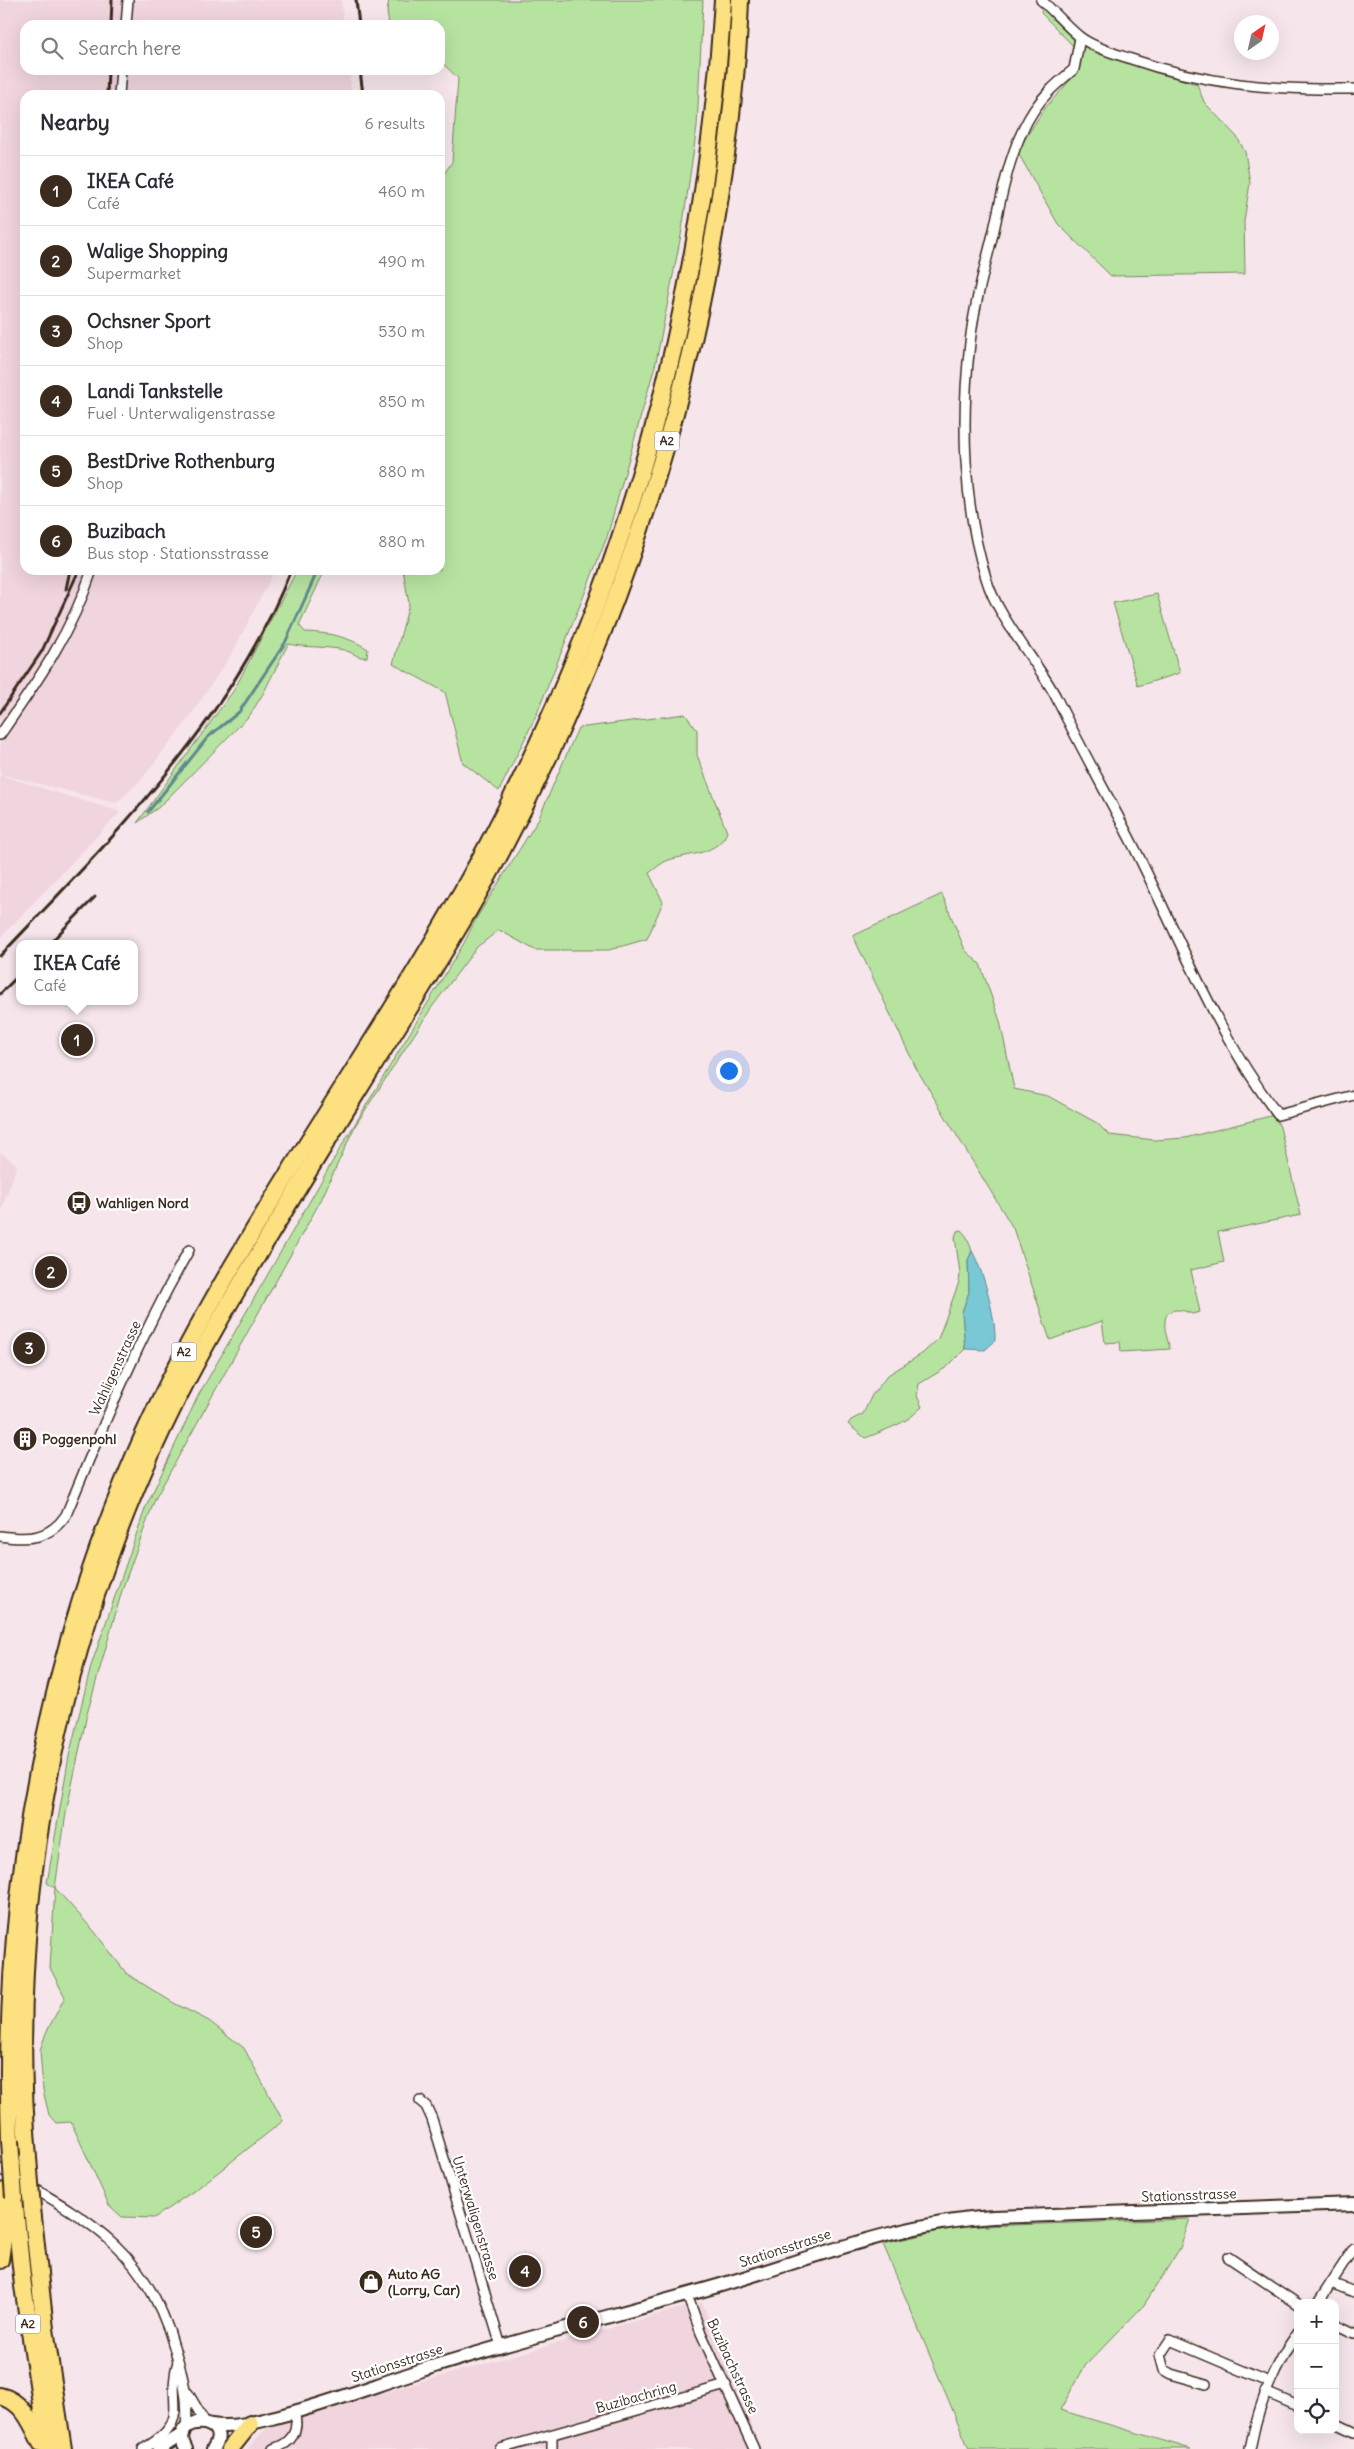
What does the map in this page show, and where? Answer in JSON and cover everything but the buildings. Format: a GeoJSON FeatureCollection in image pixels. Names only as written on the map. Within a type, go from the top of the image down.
{"type":"FeatureCollection","features":[{"type":"Feature","properties":{"kind":"highway","name":"A2"},"geometry":{"type":"LineString","coordinates":[[46,2449],[9,2194],[5,2138],[8,2120],[6,2073],[8,1963],[25,1804],[41,1729],[79,1594],[121,1481],[151,1416],[194,1333],[294,1164],[422,959],[481,856],[554,709],[588,627],[618,547],[643,468],[683,312],[710,153],[723,0]]}},
{"type":"Feature","properties":{"kind":"highway","name":"A2"},"geometry":{"type":"LineString","coordinates":[[63,2449],[45,2329],[32,2208],[27,2151],[22,2041],[25,1963],[33,1868],[47,1777],[86,1623],[135,1490],[210,1337],[476,897],[538,781],[570,713],[605,627],[634,549],[660,468],[682,391],[701,307],[728,148],[740,0]]}},
{"type":"Feature","properties":{"kind":"highway"},"geometry":{"type":"LineString","coordinates":[[0,2260],[9,2194]]}},
{"type":"Feature","properties":{"kind":"highway"},"geometry":{"type":"LineString","coordinates":[[0,2396],[12,2400],[26,2414],[46,2449]]}},
{"type":"Feature","properties":{"kind":"highway"},"geometry":{"type":"LineString","coordinates":[[220,2447],[247,2425]]}},
{"type":"Feature","properties":{"kind":"main road","name":"Stationsstrasse"},"geometry":{"type":"LineString","coordinates":[[185,2431],[195,2422],[247,2425],[294,2412],[501,2346],[687,2295],[872,2237],[954,2220],[1354,2204]]}},
{"type":"Feature","properties":{"kind":"main road"},"geometry":{"type":"LineString","coordinates":[[208,2424],[216,2434],[220,2447]]}},
{"type":"Feature","properties":{"kind":"main road"},"geometry":{"type":"LineString","coordinates":[[159,2449],[185,2431]]}},
{"type":"Feature","properties":{"kind":"main road"},"geometry":{"type":"LineString","coordinates":[[185,2431],[186,2449]]}},
{"type":"Feature","properties":{"kind":"street"},"geometry":{"type":"LineString","coordinates":[[126,20],[128,0]]}},
{"type":"Feature","properties":{"kind":"street"},"geometry":{"type":"LineString","coordinates":[[1041,0],[1080,38],[1108,51],[1152,66],[1243,86],[1296,90],[1354,89]]}},
{"type":"Feature","properties":{"kind":"street"},"geometry":{"type":"LineString","coordinates":[[1080,38],[1074,69],[1042,99],[1025,126],[1014,151],[977,303],[970,341],[967,376],[966,456],[971,515],[980,557],[987,581],[996,600],[1054,694],[1140,859],[1194,971],[1255,1085],[1278,1115],[1354,1095]]}},
{"type":"Feature","properties":{"kind":"street"},"geometry":{"type":"LineString","coordinates":[[119,90],[121,75]]}},
{"type":"Feature","properties":{"kind":"street"},"geometry":{"type":"LineString","coordinates":[[0,735],[64,639],[80,605],[90,575]]}},
{"type":"Feature","properties":{"kind":"street","name":"Wahligenstrasse"},"geometry":{"type":"LineString","coordinates":[[0,1536],[25,1539],[43,1536],[56,1527],[66,1515],[110,1411],[166,1291],[190,1250]]}},
{"type":"Feature","properties":{"kind":"street","name":"Unterwaligenstrasse"},"geometry":{"type":"LineString","coordinates":[[420,2101],[426,2106],[432,2119],[501,2346]]}},
{"type":"Feature","properties":{"kind":"street"},"geometry":{"type":"LineString","coordinates":[[0,2168],[89,2222],[124,2252],[140,2272],[161,2308],[178,2360],[186,2391],[185,2431]]}},
{"type":"Feature","properties":{"kind":"street"},"geometry":{"type":"LineString","coordinates":[[1320,2299],[1354,2248]]}},
{"type":"Feature","properties":{"kind":"street"},"geometry":{"type":"LineString","coordinates":[[1228,2257],[1294,2301]]}},
{"type":"Feature","properties":{"kind":"street"},"geometry":{"type":"LineString","coordinates":[[1331,2282],[1354,2292]]}},
{"type":"Feature","properties":{"kind":"street","name":"Buzibachstrasse"},"geometry":{"type":"LineString","coordinates":[[687,2295],[701,2333],[754,2449]]}},
{"type":"Feature","properties":{"kind":"street"},"geometry":{"type":"LineString","coordinates":[[1339,2326],[1354,2333]]}},
{"type":"Feature","properties":{"kind":"street"},"geometry":{"type":"LineString","coordinates":[[1250,2449],[1265,2392],[1280,2358],[1294,2338]]}},
{"type":"Feature","properties":{"kind":"street"},"geometry":{"type":"LineString","coordinates":[[1206,2384],[1171,2374],[1164,2370],[1160,2355],[1170,2340],[1269,2382]]}},
{"type":"Feature","properties":{"kind":"street"},"geometry":{"type":"LineString","coordinates":[[143,2449],[162,2438],[173,2422],[176,2410],[174,2377],[178,2360]]}},
{"type":"Feature","properties":{"kind":"street","name":"Buzibachring"},"geometry":{"type":"LineString","coordinates":[[500,2449],[726,2385]]}},
{"type":"Feature","properties":{"kind":"street"},"geometry":{"type":"LineString","coordinates":[[186,2391],[208,2424]]}},
{"type":"Feature","properties":{"kind":"street"},"geometry":{"type":"LineString","coordinates":[[1265,2392],[1294,2404]]}},
{"type":"Feature","properties":{"kind":"street"},"geometry":{"type":"LineString","coordinates":[[273,2449],[286,2444],[293,2436],[297,2422],[294,2412]]}},
{"type":"Feature","properties":{"kind":"street"},"geometry":{"type":"LineString","coordinates":[[1339,2425],[1354,2432]]}},
{"type":"Feature","properties":{"kind":"street"},"geometry":{"type":"LineString","coordinates":[[552,2435],[552,2449]]}},
{"type":"Feature","properties":{"kind":"shaded area"},"geometry":{"type":"Polygon","coordinates":[[[0,0],[341,0],[343,20],[20,20],[20,75],[350,75],[351,90],[20,90],[20,575],[272,575],[232,653],[189,718],[141,780],[116,803],[0,774],[0,0]]]}},
{"type":"Feature","properties":{"kind":"shaded area"},"geometry":{"type":"Polygon","coordinates":[[[0,775],[120,812],[0,938],[0,775]]]}},
{"type":"Feature","properties":{"kind":"shaded area"},"geometry":{"type":"Polygon","coordinates":[[[0,1152],[17,1165],[0,1215],[0,1152]]]}},
{"type":"Feature","properties":{"kind":"shaded area"},"geometry":{"type":"Polygon","coordinates":[[[702,2302],[761,2449],[247,2449],[269,2425],[702,2302]]]}},
{"type":"Feature","properties":{"kind":"green space"},"geometry":{"type":"Polygon","coordinates":[[[389,0],[703,0],[697,127],[682,230],[656,362],[607,537],[536,716],[499,791],[463,763],[445,692],[393,664],[409,604],[404,575],[445,575],[445,172],[452,162],[458,78],[445,66],[445,20],[388,20],[387,11],[389,0]]]}},
{"type":"Feature","properties":{"kind":"green space"},"geometry":{"type":"Polygon","coordinates":[[[1043,6],[1076,38],[1076,49],[1041,13],[1043,6]]]}},
{"type":"Feature","properties":{"kind":"green space"},"geometry":{"type":"Polygon","coordinates":[[[1084,44],[1125,62],[1197,84],[1204,102],[1237,137],[1245,152],[1250,183],[1244,221],[1245,274],[1111,276],[1058,224],[1017,151],[1045,108],[1076,74],[1079,51],[1084,44]]]}},
{"type":"Feature","properties":{"kind":"green space"},"geometry":{"type":"Polygon","coordinates":[[[294,575],[323,575],[299,625],[305,632],[330,634],[353,641],[368,649],[367,657],[361,657],[337,649],[288,644],[250,715],[159,807],[137,823],[234,690],[294,575]]]}},
{"type":"Feature","properties":{"kind":"green space"},"geometry":{"type":"Polygon","coordinates":[[[1157,594],[1180,673],[1138,686],[1113,603],[1157,594]]]}},
{"type":"Feature","properties":{"kind":"green space"},"geometry":{"type":"Polygon","coordinates":[[[685,714],[697,730],[697,755],[727,832],[717,845],[710,849],[666,861],[649,873],[663,902],[647,939],[609,950],[535,950],[499,930],[477,947],[432,1007],[355,1126],[321,1200],[155,1499],[123,1587],[87,1714],[66,1813],[55,1888],[47,1883],[69,1756],[91,1666],[145,1509],[198,1396],[338,1152],[464,943],[477,917],[538,820],[578,728],[685,714]]]}},
{"type":"Feature","properties":{"kind":"green space"},"geometry":{"type":"Polygon","coordinates":[[[942,894],[965,950],[980,964],[1000,1021],[1014,1089],[1048,1096],[1097,1123],[1109,1135],[1155,1140],[1185,1138],[1274,1115],[1280,1127],[1301,1215],[1218,1232],[1224,1262],[1191,1270],[1200,1312],[1192,1314],[1175,1310],[1168,1313],[1165,1325],[1170,1349],[1121,1352],[1120,1342],[1105,1343],[1102,1321],[1050,1340],[1013,1228],[916,1068],[853,936],[942,894]]]}},
{"type":"Feature","properties":{"kind":"green space"},"geometry":{"type":"Polygon","coordinates":[[[961,1230],[967,1237],[972,1251],[968,1260],[969,1292],[962,1312],[965,1349],[947,1367],[919,1384],[917,1396],[922,1407],[899,1424],[865,1438],[848,1424],[851,1420],[863,1414],[872,1395],[888,1375],[923,1353],[938,1339],[959,1282],[960,1273],[955,1237],[957,1231],[961,1230]]]}},
{"type":"Feature","properties":{"kind":"green space"},"geometry":{"type":"Polygon","coordinates":[[[55,1888],[94,1931],[127,1974],[172,2002],[209,2021],[244,2048],[283,2121],[198,2188],[154,2218],[122,2217],[109,2205],[71,2122],[56,2123],[49,2115],[43,2090],[40,2050],[46,2033],[65,1997],[50,1968],[55,1888]]]}},
{"type":"Feature","properties":{"kind":"green space"},"geometry":{"type":"Polygon","coordinates":[[[1190,2219],[1180,2248],[1144,2305],[1085,2366],[1060,2410],[1191,2449],[969,2449],[883,2244],[955,2227],[1190,2219]]]}},
{"type":"Feature","properties":{"kind":"water"},"geometry":{"type":"Polygon","coordinates":[[[972,1251],[985,1283],[994,1320],[995,1341],[985,1350],[965,1349],[962,1312],[969,1292],[968,1260],[972,1251]]]}},
{"type":"Feature","properties":{"kind":"waterway"},"geometry":{"type":"LineString","coordinates":[[148,812],[208,737],[239,712],[285,643],[316,575]]}},
{"type":"Feature","properties":{"kind":"railway"},"geometry":{"type":"LineString","coordinates":[[111,20],[112,0]]}},
{"type":"Feature","properties":{"kind":"railway"},"geometry":{"type":"LineString","coordinates":[[356,0],[358,20]]}},
{"type":"Feature","properties":{"kind":"railway"},"geometry":{"type":"LineString","coordinates":[[107,90],[108,75]]}},
{"type":"Feature","properties":{"kind":"railway"},"geometry":{"type":"LineString","coordinates":[[361,75],[362,90]]}},
{"type":"Feature","properties":{"kind":"railway"},"geometry":{"type":"LineString","coordinates":[[66,589],[69,575]]}},
{"type":"Feature","properties":{"kind":"railway"},"geometry":{"type":"LineString","coordinates":[[0,713],[42,651],[77,575]]}},
{"type":"Feature","properties":{"kind":"railway"},"geometry":{"type":"LineString","coordinates":[[0,956],[125,823],[202,728],[236,678],[266,625],[289,575]]}},
{"type":"Feature","properties":{"kind":"railway"},"geometry":{"type":"LineString","coordinates":[[53,940],[95,897]]}},
{"type":"Feature","properties":{"kind":"railway"},"geometry":{"type":"LineString","coordinates":[[0,994],[16,978]]}},
{"type":"Feature","properties":{"kind":"place","name":"IKEA Café"},"geometry":{"type":"Point","coordinates":[77,1040]}},
{"type":"Feature","properties":{"kind":"place","name":"Wahligen Nord"},"geometry":{"type":"Point","coordinates":[79,1203]}},
{"type":"Feature","properties":{"kind":"place","name":"Walige Shopping"},"geometry":{"type":"Point","coordinates":[51,1272]}},
{"type":"Feature","properties":{"kind":"place","name":"Ochsner Sport"},"geometry":{"type":"Point","coordinates":[29,1348]}},
{"type":"Feature","properties":{"kind":"place","name":"Poggenpohl"},"geometry":{"type":"Point","coordinates":[25,1439]}},
{"type":"Feature","properties":{"kind":"place","name":"BestDrive Rothenburg"},"geometry":{"type":"Point","coordinates":[256,2232]}},
{"type":"Feature","properties":{"kind":"place","name":"Landi Tankstelle"},"geometry":{"type":"Point","coordinates":[525,2271]}},
{"type":"Feature","properties":{"kind":"place","name":"Auto AG (Lorry, Car)"},"geometry":{"type":"Point","coordinates":[371,2282]}},
{"type":"Feature","properties":{"kind":"place","name":"Buzibach"},"geometry":{"type":"Point","coordinates":[583,2322]}}]}
